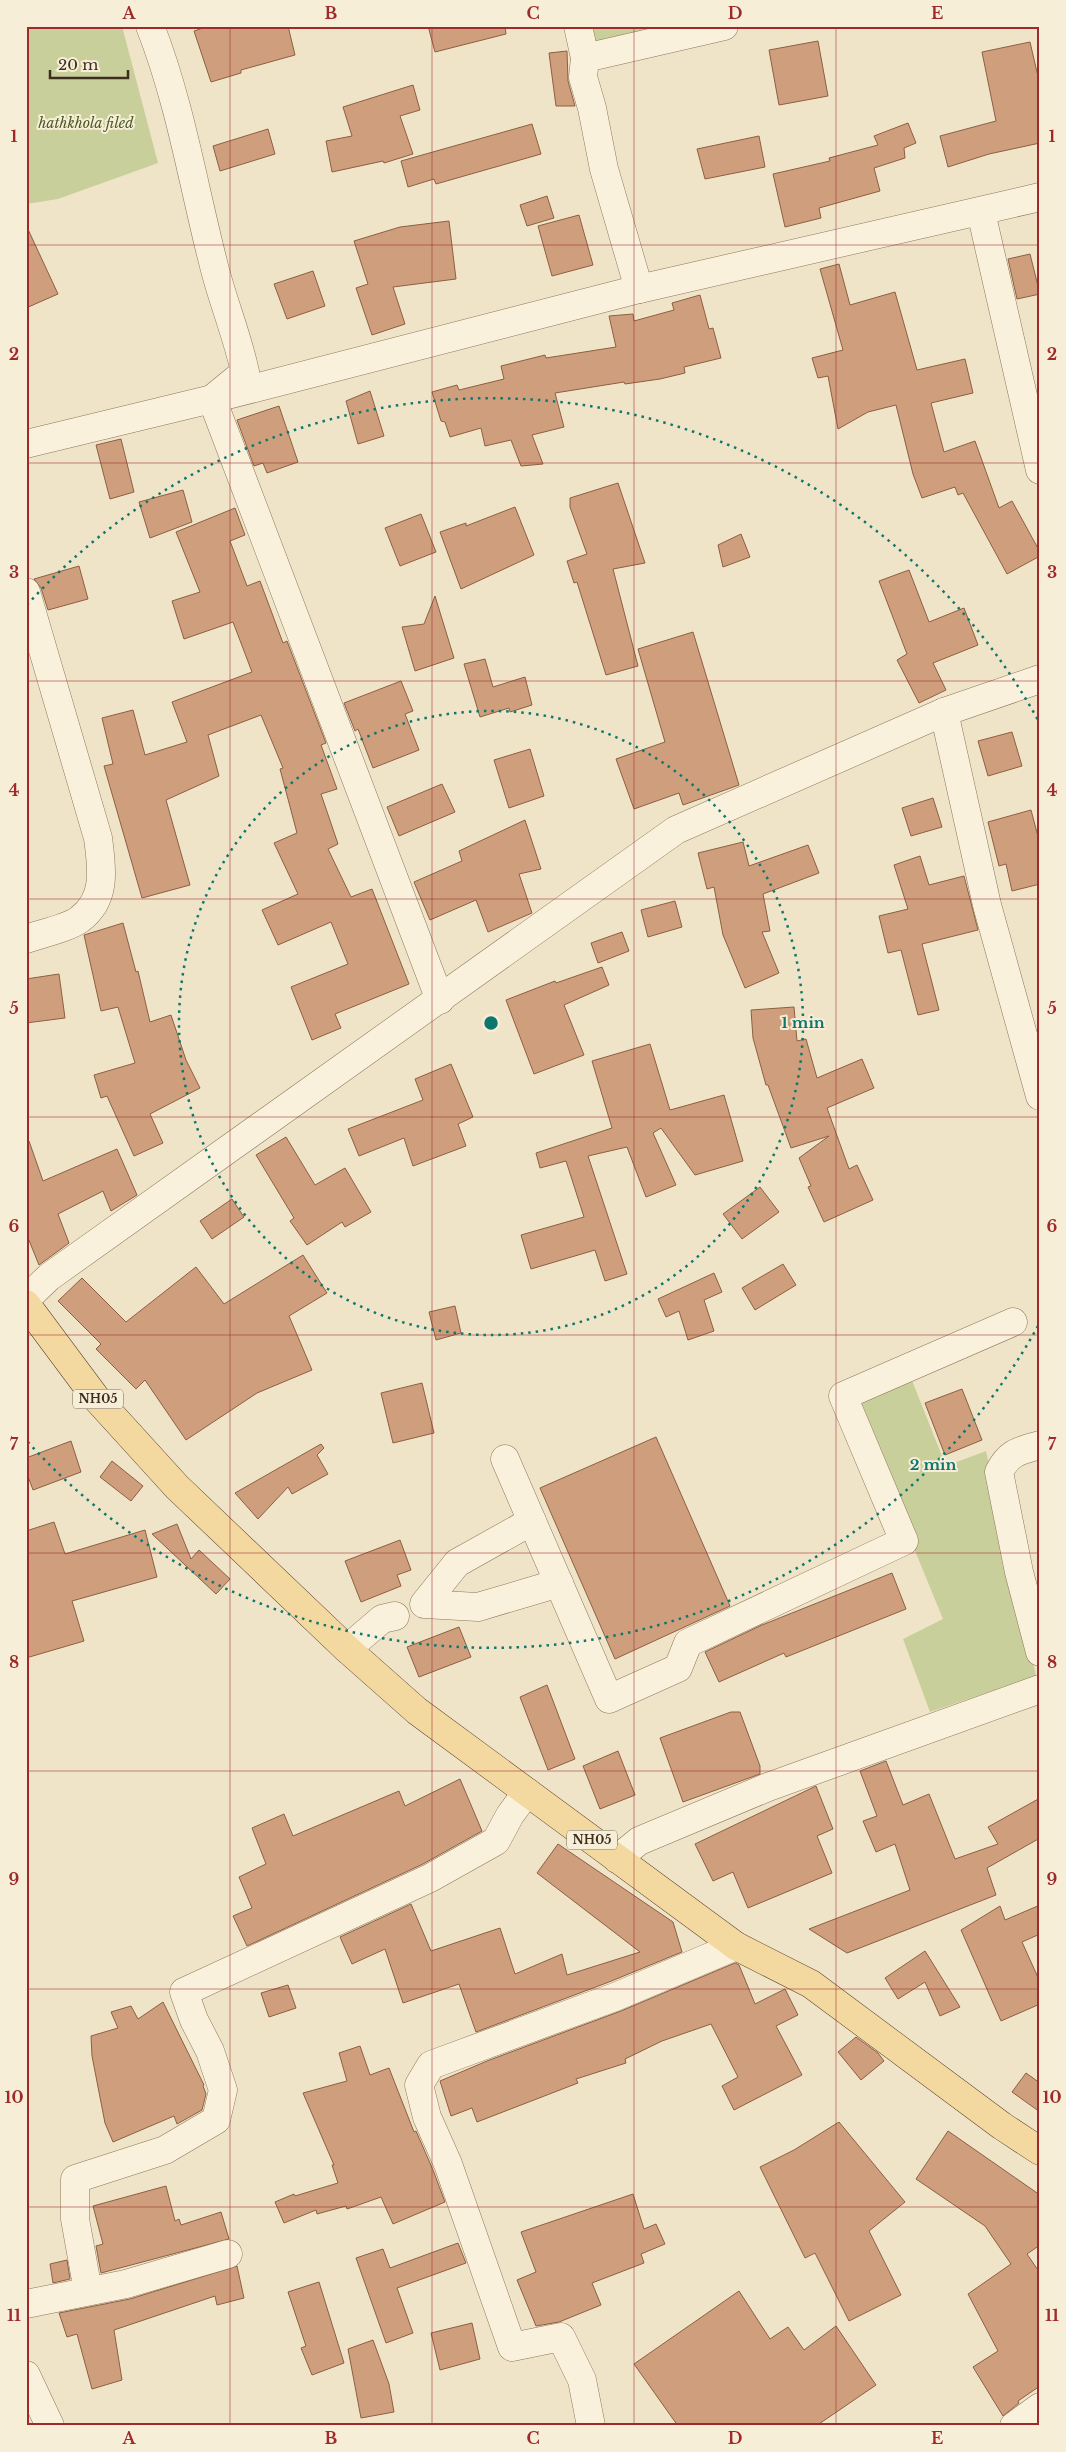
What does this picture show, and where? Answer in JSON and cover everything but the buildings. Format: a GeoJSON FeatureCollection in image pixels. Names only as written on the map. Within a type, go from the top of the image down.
{"type":"FeatureCollection","features":[{"type":"Feature","properties":{"kind":"main road","name":"NH05"},"geometry":{"type":"LineString","coordinates":[[26,1304],[96,1398],[177,1487],[347,1649],[417,1710],[736,1946],[812,1984],[1002,2126],[1040,2151]]}},
{"type":"Feature","properties":{"kind":"street"},"geometry":{"type":"LineString","coordinates":[[150,26],[180,124],[213,265],[238,338],[245,372],[212,399]]}},
{"type":"Feature","properties":{"kind":"street"},"geometry":{"type":"LineString","coordinates":[[578,26],[585,58],[583,77],[592,108],[604,169],[639,290]]}},
{"type":"Feature","properties":{"kind":"street"},"geometry":{"type":"LineString","coordinates":[[585,58],[724,26]]}},
{"type":"Feature","properties":{"kind":"street"},"geometry":{"type":"LineString","coordinates":[[26,444],[212,399],[639,290],[1040,197]]}},
{"type":"Feature","properties":{"kind":"street"},"geometry":{"type":"LineString","coordinates":[[981,212],[1040,470]]}},
{"type":"Feature","properties":{"kind":"street"},"geometry":{"type":"LineString","coordinates":[[212,399],[440,1000]]}},
{"type":"Feature","properties":{"kind":"street"},"geometry":{"type":"LineString","coordinates":[[26,592],[98,838],[102,868],[99,898],[80,920],[26,940]]}},
{"type":"Feature","properties":{"kind":"street"},"geometry":{"type":"LineString","coordinates":[[26,1299],[50,1277],[676,830],[944,712],[1040,679]]}},
{"type":"Feature","properties":{"kind":"street"},"geometry":{"type":"LineString","coordinates":[[944,712],[987,905],[1040,1096]]}},
{"type":"Feature","properties":{"kind":"street"},"geometry":{"type":"LineString","coordinates":[[505,1459],[609,1699],[678,1668],[688,1643],[904,1541],[843,1396],[1013,1322]]}},
{"type":"Feature","properties":{"kind":"street"},"geometry":{"type":"LineString","coordinates":[[1040,1445],[1014,1453],[1005,1460],[999,1472],[1019,1572],[1040,1652]]}},
{"type":"Feature","properties":{"kind":"street"},"geometry":{"type":"LineString","coordinates":[[410,1610],[457,1562],[532,1521]]}},
{"type":"Feature","properties":{"kind":"street"},"geometry":{"type":"LineString","coordinates":[[347,1649],[382,1619],[410,1610],[478,1607],[559,1583]]}},
{"type":"Feature","properties":{"kind":"street"},"geometry":{"type":"LineString","coordinates":[[618,1859],[639,1841],[768,1787],[1040,1689]]}},
{"type":"Feature","properties":{"kind":"street"},"geometry":{"type":"LineString","coordinates":[[88,2291],[75,2219],[75,2179],[164,2150],[216,2120],[224,2090],[210,2050],[194,2020],[184,1992],[430,1878],[496,1841],[510,1815],[527,1792]]}},
{"type":"Feature","properties":{"kind":"street"},"geometry":{"type":"LineString","coordinates":[[591,2426],[582,2380],[561,2337],[512,2347],[448,2164],[427,2117],[419,2085],[431,2065],[615,1997],[736,1946]]}},
{"type":"Feature","properties":{"kind":"street"},"geometry":{"type":"LineString","coordinates":[[26,2304],[126,2284],[228,2254]]}},
{"type":"Feature","properties":{"kind":"street"},"geometry":{"type":"LineString","coordinates":[[26,2375],[50,2426]]}},
{"type":"Feature","properties":{"kind":"street"},"geometry":{"type":"LineString","coordinates":[[1014,2426],[1040,2407]]}},
{"type":"Feature","properties":{"kind":"green space","name":"hathkhola filed"},"geometry":{"type":"Polygon","coordinates":[[[26,26],[122,26],[158,163],[58,199],[26,204],[26,26]]]}},
{"type":"Feature","properties":{"kind":"green space"},"geometry":{"type":"Polygon","coordinates":[[[590,26],[665,26],[594,43],[590,26]]]}},
{"type":"Feature","properties":{"kind":"green space"},"geometry":{"type":"Polygon","coordinates":[[[909,1373],[946,1466],[986,1451],[1036,1676],[930,1712],[903,1639],[943,1619],[853,1400],[909,1373]]]}}]}
